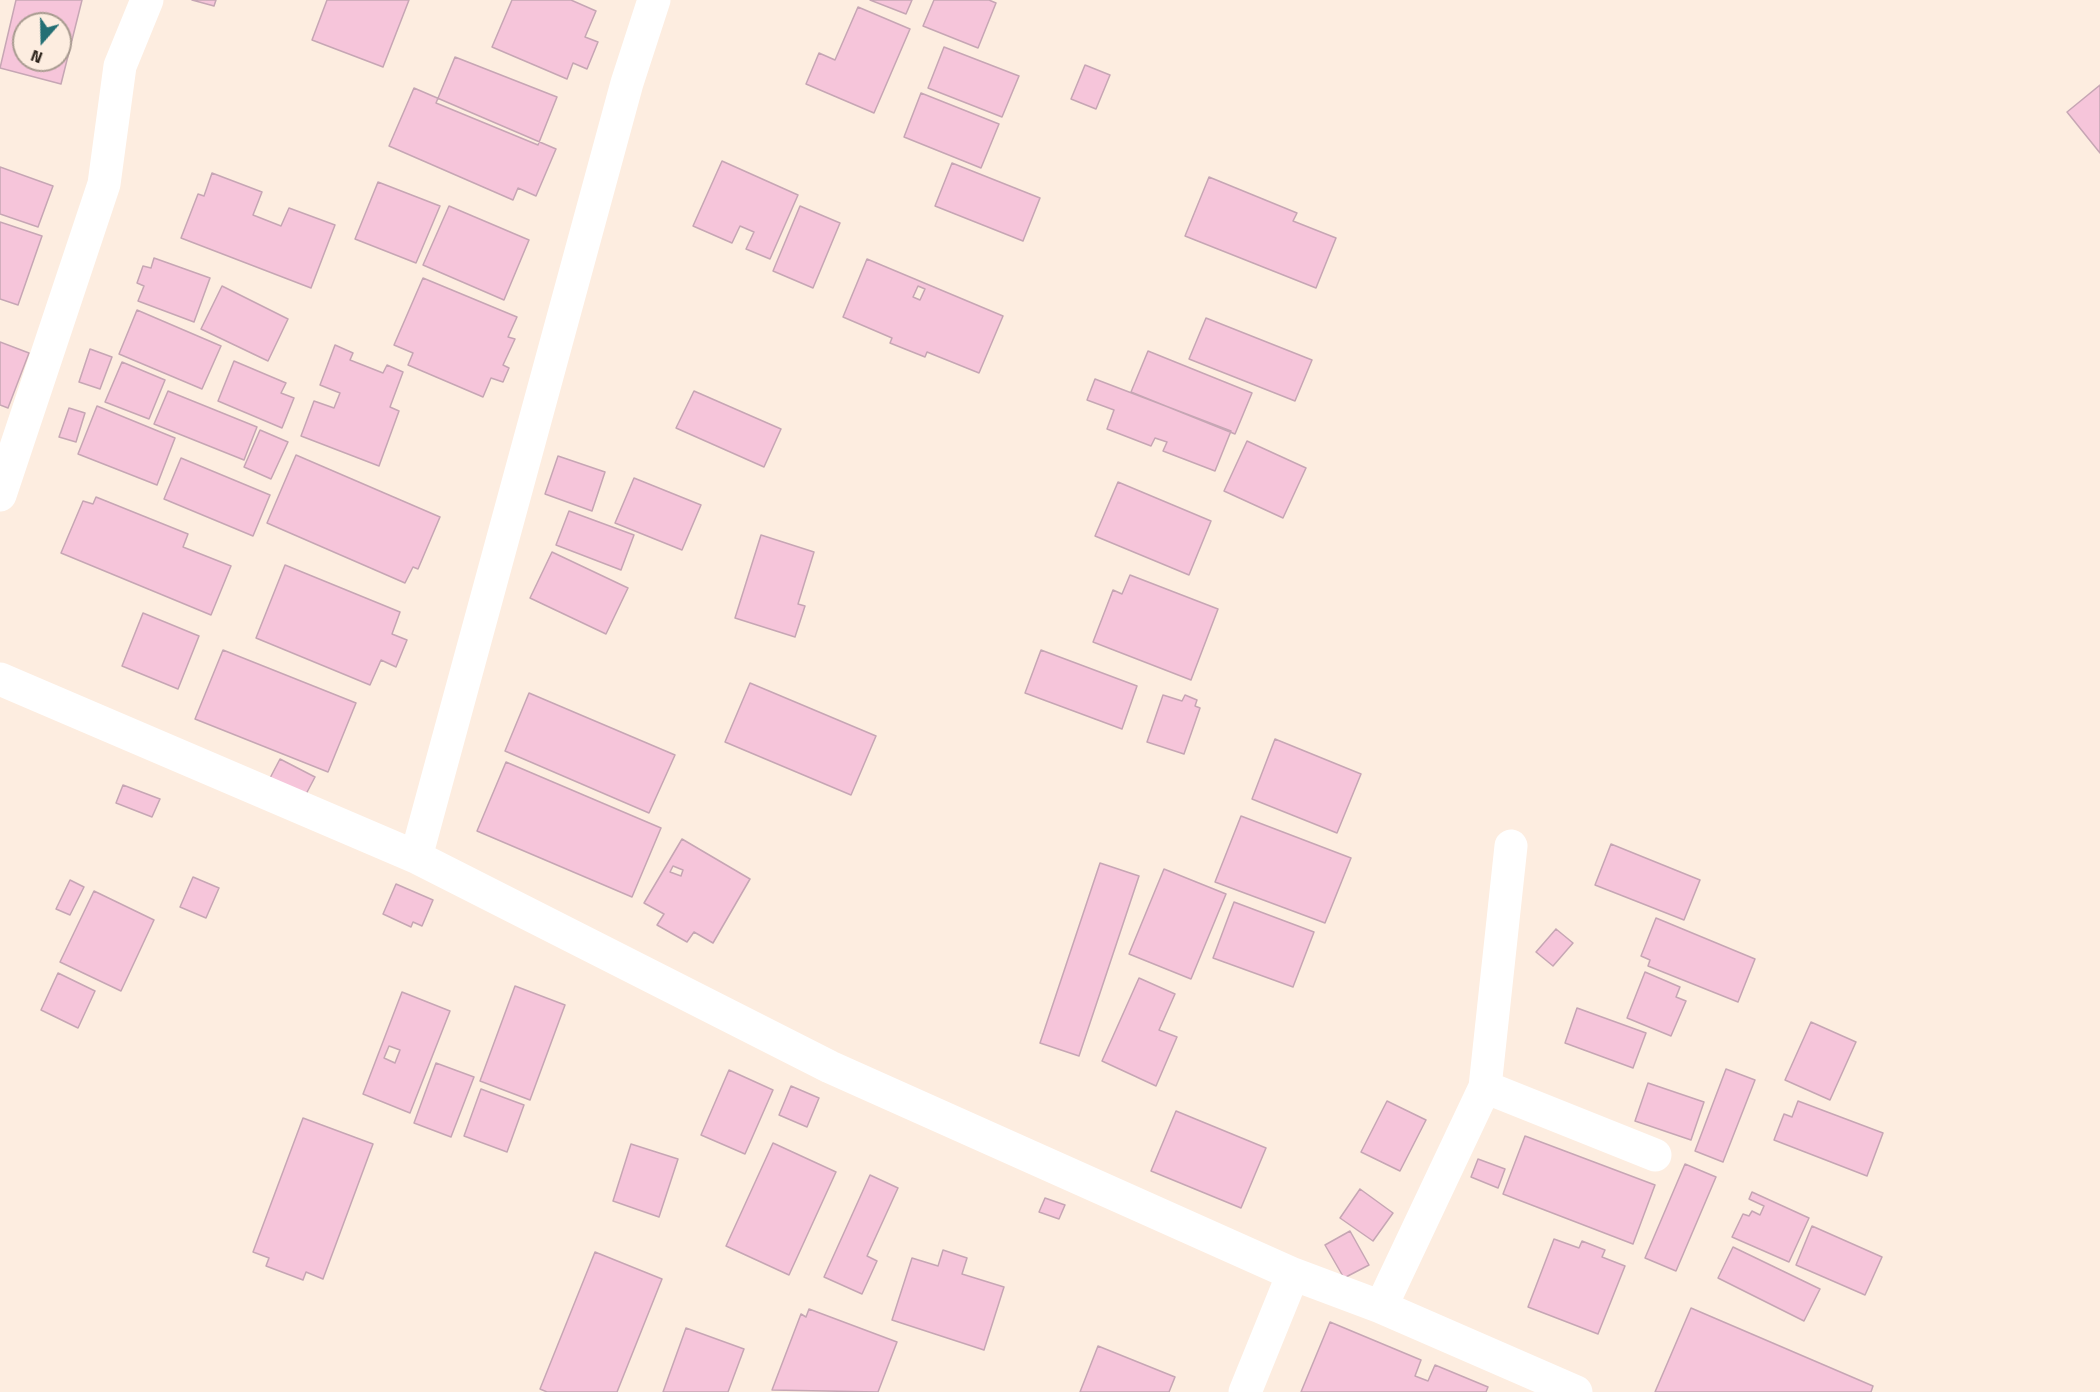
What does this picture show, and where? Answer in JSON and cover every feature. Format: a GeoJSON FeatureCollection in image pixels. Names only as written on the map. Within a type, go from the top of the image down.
{"type":"FeatureCollection","features":[{"type":"Feature","properties":{"kind":"street"},"geometry":{"type":"LineString","coordinates":[[0,495],[104,184],[120,66],[147,0]]}},
{"type":"Feature","properties":{"kind":"street"},"geometry":{"type":"LineString","coordinates":[[416,857],[627,83],[654,0]]}},
{"type":"Feature","properties":{"kind":"street"},"geometry":{"type":"LineString","coordinates":[[0,678],[416,857],[830,1067],[1293,1274],[1381,1307],[1576,1392]]}},
{"type":"Feature","properties":{"kind":"street"},"geometry":{"type":"LineString","coordinates":[[1381,1307],[1485,1087],[1511,846]]}},
{"type":"Feature","properties":{"kind":"street"},"geometry":{"type":"LineString","coordinates":[[1485,1087],[1655,1155]]}},
{"type":"Feature","properties":{"kind":"street"},"geometry":{"type":"LineString","coordinates":[[1245,1392],[1293,1274]]}},
{"type":"Feature","properties":{"kind":"building"},"geometry":{"type":"Polygon","coordinates":[[[16,0],[82,0],[72,40],[72,12],[13,12],[16,0]]]}},
{"type":"Feature","properties":{"kind":"building"},"geometry":{"type":"Polygon","coordinates":[[[192,0],[216,0],[214,6],[192,0]]]}},
{"type":"Feature","properties":{"kind":"building"},"geometry":{"type":"Polygon","coordinates":[[[327,0],[409,0],[383,67],[312,40],[327,0]]]}},
{"type":"Feature","properties":{"kind":"building"},"geometry":{"type":"Polygon","coordinates":[[[512,0],[571,0],[596,11],[585,37],[598,42],[587,69],[573,63],[567,79],[492,47],[512,0]]]}},
{"type":"Feature","properties":{"kind":"building"},"geometry":{"type":"Polygon","coordinates":[[[870,0],[912,0],[906,14],[870,0]]]}},
{"type":"Feature","properties":{"kind":"building"},"geometry":{"type":"Polygon","coordinates":[[[934,0],[989,0],[996,3],[978,48],[923,26],[934,0]]]}},
{"type":"Feature","properties":{"kind":"building"},"geometry":{"type":"Polygon","coordinates":[[[858,7],[910,29],[874,113],[806,84],[819,53],[835,60],[858,7]]]}},
{"type":"Feature","properties":{"kind":"building"},"geometry":{"type":"Polygon","coordinates":[[[12,17],[12,71],[0,68],[12,17]]]}},
{"type":"Feature","properties":{"kind":"building"},"geometry":{"type":"Polygon","coordinates":[[[944,47],[1019,76],[1002,117],[928,88],[944,47]]]}},
{"type":"Feature","properties":{"kind":"building"},"geometry":{"type":"Polygon","coordinates":[[[455,57],[557,97],[538,145],[436,103],[455,57]]]}},
{"type":"Feature","properties":{"kind":"building"},"geometry":{"type":"Polygon","coordinates":[[[1085,65],[1110,75],[1096,109],[1071,99],[1085,65]]]}},
{"type":"Feature","properties":{"kind":"building"},"geometry":{"type":"Polygon","coordinates":[[[15,72],[64,72],[61,84],[15,72]]]}},
{"type":"Feature","properties":{"kind":"building"},"geometry":{"type":"Polygon","coordinates":[[[2100,85],[2100,153],[2067,112],[2100,85]]]}},
{"type":"Feature","properties":{"kind":"building"},"geometry":{"type":"Polygon","coordinates":[[[414,88],[556,149],[536,196],[518,188],[513,200],[389,146],[414,88]]]}},
{"type":"Feature","properties":{"kind":"building"},"geometry":{"type":"Polygon","coordinates":[[[921,93],[999,124],[981,168],[904,137],[921,93]]]}},
{"type":"Feature","properties":{"kind":"building"},"geometry":{"type":"Polygon","coordinates":[[[722,161],[798,195],[770,259],[746,249],[754,232],[740,226],[732,243],[693,226],[722,161]]]}},
{"type":"Feature","properties":{"kind":"building"},"geometry":{"type":"Polygon","coordinates":[[[952,163],[1040,198],[1023,241],[935,206],[952,163]]]}},
{"type":"Feature","properties":{"kind":"building"},"geometry":{"type":"Polygon","coordinates":[[[0,167],[53,186],[38,227],[0,214],[0,167]]]}},
{"type":"Feature","properties":{"kind":"building"},"geometry":{"type":"Polygon","coordinates":[[[212,173],[262,192],[253,215],[281,226],[289,208],[335,225],[311,288],[181,238],[198,194],[204,196],[212,173]]]}},
{"type":"Feature","properties":{"kind":"building"},"geometry":{"type":"Polygon","coordinates":[[[1209,177],[1297,213],[1293,221],[1336,238],[1316,288],[1185,236],[1209,177]]]}},
{"type":"Feature","properties":{"kind":"building"},"geometry":{"type":"Polygon","coordinates":[[[378,182],[440,206],[416,263],[355,239],[378,182]]]}},
{"type":"Feature","properties":{"kind":"building"},"geometry":{"type":"Polygon","coordinates":[[[449,206],[529,240],[504,300],[423,265],[449,206]]]}},
{"type":"Feature","properties":{"kind":"building"},"geometry":{"type":"Polygon","coordinates":[[[800,206],[840,223],[813,288],[773,271],[800,206]]]}},
{"type":"Feature","properties":{"kind":"building"},"geometry":{"type":"Polygon","coordinates":[[[0,222],[42,236],[18,305],[0,299],[0,222]]]}},
{"type":"Feature","properties":{"kind":"building"},"geometry":{"type":"Polygon","coordinates":[[[154,258],[210,278],[194,322],[138,301],[144,286],[137,283],[143,266],[151,268],[154,258]]]}},
{"type":"Feature","properties":{"kind":"building"},"geometry":{"type":"Polygon","coordinates":[[[867,259],[1003,316],[979,373],[927,352],[925,357],[890,343],[892,338],[843,317],[867,259]],[[918,286],[913,297],[920,300],[925,289],[918,286]]]}},
{"type":"Feature","properties":{"kind":"building"},"geometry":{"type":"Polygon","coordinates":[[[423,278],[517,317],[508,337],[515,339],[503,365],[509,368],[503,382],[491,378],[483,397],[408,365],[413,353],[394,345],[423,278]]]}},
{"type":"Feature","properties":{"kind":"building"},"geometry":{"type":"Polygon","coordinates":[[[222,286],[288,319],[268,361],[201,329],[222,286]]]}},
{"type":"Feature","properties":{"kind":"building"},"geometry":{"type":"Polygon","coordinates":[[[137,310],[221,346],[202,389],[119,354],[137,310]]]}},
{"type":"Feature","properties":{"kind":"building"},"geometry":{"type":"Polygon","coordinates":[[[1206,318],[1312,360],[1295,401],[1189,359],[1206,318]]]}},
{"type":"Feature","properties":{"kind":"building"},"geometry":{"type":"Polygon","coordinates":[[[0,342],[29,353],[8,408],[0,405],[0,342]]]}},
{"type":"Feature","properties":{"kind":"building"},"geometry":{"type":"Polygon","coordinates":[[[335,345],[353,353],[350,360],[383,373],[387,365],[403,372],[390,407],[399,411],[379,466],[301,436],[314,401],[334,408],[340,393],[320,385],[335,345]]]}},
{"type":"Feature","properties":{"kind":"building"},"geometry":{"type":"Polygon","coordinates":[[[90,349],[112,357],[100,389],[79,382],[90,349]]]}},
{"type":"Feature","properties":{"kind":"building"},"geometry":{"type":"Polygon","coordinates":[[[1148,351],[1252,393],[1235,434],[1131,392],[1148,351]]]}},
{"type":"Feature","properties":{"kind":"building"},"geometry":{"type":"Polygon","coordinates":[[[234,361],[286,383],[281,393],[294,398],[282,428],[218,401],[234,361]]]}},
{"type":"Feature","properties":{"kind":"building"},"geometry":{"type":"Polygon","coordinates":[[[122,362],[165,380],[149,419],[105,402],[122,362]]]}},
{"type":"Feature","properties":{"kind":"building"},"geometry":{"type":"Polygon","coordinates":[[[1095,379],[1231,431],[1215,471],[1163,451],[1167,442],[1155,438],[1151,446],[1107,429],[1114,410],[1087,400],[1095,379]]]}},
{"type":"Feature","properties":{"kind":"building"},"geometry":{"type":"Polygon","coordinates":[[[168,391],[257,427],[244,460],[154,424],[168,391]]]}},
{"type":"Feature","properties":{"kind":"building"},"geometry":{"type":"Polygon","coordinates":[[[694,391],[781,429],[764,467],[676,428],[694,391]]]}},
{"type":"Feature","properties":{"kind":"building"},"geometry":{"type":"Polygon","coordinates":[[[97,406],[175,438],[157,485],[78,454],[97,406]]]}},
{"type":"Feature","properties":{"kind":"building"},"geometry":{"type":"Polygon","coordinates":[[[69,408],[85,413],[76,442],[59,437],[69,408]]]}},
{"type":"Feature","properties":{"kind":"building"},"geometry":{"type":"Polygon","coordinates":[[[260,430],[288,442],[271,479],[244,467],[260,430]]]}},
{"type":"Feature","properties":{"kind":"building"},"geometry":{"type":"Polygon","coordinates":[[[1247,441],[1306,468],[1283,518],[1224,491],[1247,441]]]}},
{"type":"Feature","properties":{"kind":"building"},"geometry":{"type":"Polygon","coordinates":[[[296,455],[440,517],[418,569],[413,567],[405,583],[267,523],[296,455]]]}},
{"type":"Feature","properties":{"kind":"building"},"geometry":{"type":"Polygon","coordinates":[[[558,456],[605,472],[592,511],[545,494],[558,456]]]}},
{"type":"Feature","properties":{"kind":"building"},"geometry":{"type":"Polygon","coordinates":[[[181,458],[270,495],[253,536],[164,499],[181,458]]]}},
{"type":"Feature","properties":{"kind":"building"},"geometry":{"type":"Polygon","coordinates":[[[634,478],[701,505],[682,550],[615,523],[634,478]]]}},
{"type":"Feature","properties":{"kind":"building"},"geometry":{"type":"Polygon","coordinates":[[[1118,482],[1211,521],[1189,575],[1095,536],[1118,482]]]}},
{"type":"Feature","properties":{"kind":"building"},"geometry":{"type":"Polygon","coordinates":[[[96,497],[188,534],[183,547],[231,566],[211,615],[61,553],[83,501],[93,504],[96,497]]]}},
{"type":"Feature","properties":{"kind":"building"},"geometry":{"type":"Polygon","coordinates":[[[569,511],[634,535],[621,570],[556,545],[569,511]]]}},
{"type":"Feature","properties":{"kind":"building"},"geometry":{"type":"Polygon","coordinates":[[[761,535],[814,552],[798,604],[805,606],[795,637],[735,618],[761,535]]]}},
{"type":"Feature","properties":{"kind":"building"},"geometry":{"type":"Polygon","coordinates":[[[552,552],[628,588],[606,634],[530,598],[552,552]]]}},
{"type":"Feature","properties":{"kind":"building"},"geometry":{"type":"Polygon","coordinates":[[[285,565],[400,612],[392,634],[407,640],[396,667],[381,660],[370,685],[256,638],[285,565]]]}},
{"type":"Feature","properties":{"kind":"building"},"geometry":{"type":"Polygon","coordinates":[[[1130,575],[1218,609],[1191,680],[1093,642],[1113,590],[1122,594],[1130,575]]]}},
{"type":"Feature","properties":{"kind":"building"},"geometry":{"type":"Polygon","coordinates":[[[143,613],[199,636],[178,689],[122,666],[143,613]]]}},
{"type":"Feature","properties":{"kind":"building"},"geometry":{"type":"Polygon","coordinates":[[[223,650],[356,703],[328,772],[195,719],[223,650]]]}},
{"type":"Feature","properties":{"kind":"building"},"geometry":{"type":"Polygon","coordinates":[[[1041,650],[1137,686],[1122,729],[1025,693],[1041,650]]]}},
{"type":"Feature","properties":{"kind":"building"},"geometry":{"type":"Polygon","coordinates":[[[750,683],[876,736],[851,795],[725,742],[750,683]]]}},
{"type":"Feature","properties":{"kind":"building"},"geometry":{"type":"Polygon","coordinates":[[[529,693],[675,755],[649,813],[505,751],[529,693]]]}},
{"type":"Feature","properties":{"kind":"building"},"geometry":{"type":"Polygon","coordinates":[[[1163,695],[1182,701],[1185,695],[1197,700],[1195,706],[1200,708],[1184,754],[1147,742],[1163,695]]]}},
{"type":"Feature","properties":{"kind":"building"},"geometry":{"type":"Polygon","coordinates":[[[1275,739],[1361,774],[1337,833],[1252,799],[1275,739]]]}},
{"type":"Feature","properties":{"kind":"building"},"geometry":{"type":"Polygon","coordinates":[[[280,759],[315,777],[304,798],[269,780],[280,759]]]}},
{"type":"Feature","properties":{"kind":"building"},"geometry":{"type":"Polygon","coordinates":[[[506,762],[661,828],[632,897],[477,831],[506,762]]]}},
{"type":"Feature","properties":{"kind":"building"},"geometry":{"type":"Polygon","coordinates":[[[123,785],[160,799],[152,817],[116,803],[123,785]]]}},
{"type":"Feature","properties":{"kind":"building"},"geometry":{"type":"Polygon","coordinates":[[[1241,816],[1351,858],[1325,923],[1215,882],[1241,816]]]}},
{"type":"Feature","properties":{"kind":"building"},"geometry":{"type":"Polygon","coordinates":[[[682,839],[750,879],[713,943],[694,932],[687,942],[657,925],[664,914],[644,903],[682,839]],[[673,866],[670,872],[681,876],[683,870],[673,866]]]}},
{"type":"Feature","properties":{"kind":"building"},"geometry":{"type":"Polygon","coordinates":[[[1611,844],[1700,880],[1684,920],[1595,885],[1611,844]]]}},
{"type":"Feature","properties":{"kind":"building"},"geometry":{"type":"Polygon","coordinates":[[[1100,863],[1139,876],[1079,1056],[1040,1043],[1100,863]]]}},
{"type":"Feature","properties":{"kind":"building"},"geometry":{"type":"Polygon","coordinates":[[[1164,869],[1226,894],[1191,979],[1129,954],[1164,869]]]}},
{"type":"Feature","properties":{"kind":"building"},"geometry":{"type":"Polygon","coordinates":[[[193,877],[219,888],[206,918],[180,907],[193,877]]]}},
{"type":"Feature","properties":{"kind":"building"},"geometry":{"type":"Polygon","coordinates":[[[70,880],[84,887],[70,915],[56,909],[70,880]]]}},
{"type":"Feature","properties":{"kind":"building"},"geometry":{"type":"Polygon","coordinates":[[[396,884],[433,900],[422,926],[413,922],[411,927],[383,914],[396,884]]]}},
{"type":"Feature","properties":{"kind":"building"},"geometry":{"type":"Polygon","coordinates":[[[94,891],[154,920],[121,991],[60,962],[94,891]]]}},
{"type":"Feature","properties":{"kind":"building"},"geometry":{"type":"Polygon","coordinates":[[[1234,902],[1314,932],[1293,987],[1213,958],[1234,902]]]}},
{"type":"Feature","properties":{"kind":"building"},"geometry":{"type":"Polygon","coordinates":[[[1656,918],[1755,959],[1738,1002],[1648,966],[1650,960],[1641,956],[1656,918]]]}},
{"type":"Feature","properties":{"kind":"building"},"geometry":{"type":"Polygon","coordinates":[[[1556,929],[1573,943],[1553,966],[1536,952],[1556,929]]]}},
{"type":"Feature","properties":{"kind":"building"},"geometry":{"type":"Polygon","coordinates":[[[1645,972],[1680,987],[1676,997],[1686,1001],[1671,1036],[1627,1018],[1645,972]]]}},
{"type":"Feature","properties":{"kind":"building"},"geometry":{"type":"Polygon","coordinates":[[[58,973],[95,991],[78,1028],[41,1010],[58,973]]]}},
{"type":"Feature","properties":{"kind":"building"},"geometry":{"type":"Polygon","coordinates":[[[1139,978],[1175,994],[1159,1030],[1177,1037],[1156,1086],[1102,1061],[1139,978]]]}},
{"type":"Feature","properties":{"kind":"building"},"geometry":{"type":"Polygon","coordinates":[[[515,986],[565,1005],[530,1100],[480,1081],[515,986]]]}},
{"type":"Feature","properties":{"kind":"building"},"geometry":{"type":"Polygon","coordinates":[[[402,992],[450,1011],[410,1113],[363,1094],[402,992]],[[389,1046],[384,1058],[395,1063],[400,1050],[389,1046]]]}},
{"type":"Feature","properties":{"kind":"building"},"geometry":{"type":"Polygon","coordinates":[[[1577,1008],[1646,1033],[1633,1068],[1565,1043],[1577,1008]]]}},
{"type":"Feature","properties":{"kind":"building"},"geometry":{"type":"Polygon","coordinates":[[[1811,1022],[1856,1042],[1830,1100],[1785,1080],[1811,1022]]]}},
{"type":"Feature","properties":{"kind":"building"},"geometry":{"type":"Polygon","coordinates":[[[436,1063],[474,1077],[451,1137],[414,1123],[436,1063]]]}},
{"type":"Feature","properties":{"kind":"building"},"geometry":{"type":"Polygon","coordinates":[[[1726,1069],[1755,1080],[1723,1162],[1695,1151],[1726,1069]]]}},
{"type":"Feature","properties":{"kind":"building"},"geometry":{"type":"Polygon","coordinates":[[[729,1070],[773,1090],[745,1154],[701,1135],[729,1070]]]}},
{"type":"Feature","properties":{"kind":"building"},"geometry":{"type":"Polygon","coordinates":[[[1648,1083],[1704,1102],[1691,1140],[1635,1121],[1648,1083]]]}},
{"type":"Feature","properties":{"kind":"building"},"geometry":{"type":"Polygon","coordinates":[[[791,1086],[819,1098],[807,1127],[779,1115],[791,1086]]]}},
{"type":"Feature","properties":{"kind":"building"},"geometry":{"type":"Polygon","coordinates":[[[481,1089],[524,1105],[507,1152],[464,1136],[481,1089]]]}},
{"type":"Feature","properties":{"kind":"building"},"geometry":{"type":"Polygon","coordinates":[[[1387,1101],[1426,1120],[1400,1171],[1361,1152],[1387,1101]]]}},
{"type":"Feature","properties":{"kind":"building"},"geometry":{"type":"Polygon","coordinates":[[[1798,1101],[1883,1133],[1867,1176],[1774,1140],[1784,1114],[1792,1117],[1798,1101]]]}},
{"type":"Feature","properties":{"kind":"building"},"geometry":{"type":"Polygon","coordinates":[[[1176,1111],[1266,1148],[1241,1208],[1151,1171],[1176,1111]]]}},
{"type":"Feature","properties":{"kind":"building"},"geometry":{"type":"Polygon","coordinates":[[[303,1118],[373,1144],[323,1279],[306,1272],[303,1280],[266,1266],[269,1258],[253,1252],[303,1118]]]}},
{"type":"Feature","properties":{"kind":"building"},"geometry":{"type":"Polygon","coordinates":[[[1525,1136],[1655,1185],[1633,1244],[1503,1194],[1525,1136]]]}},
{"type":"Feature","properties":{"kind":"building"},"geometry":{"type":"Polygon","coordinates":[[[773,1143],[836,1172],[789,1275],[726,1246],[773,1143]]]}},
{"type":"Feature","properties":{"kind":"building"},"geometry":{"type":"Polygon","coordinates":[[[631,1144],[678,1159],[659,1217],[613,1201],[631,1144]]]}},
{"type":"Feature","properties":{"kind":"building"},"geometry":{"type":"Polygon","coordinates":[[[1478,1159],[1505,1169],[1498,1188],[1471,1177],[1478,1159]]]}},
{"type":"Feature","properties":{"kind":"building"},"geometry":{"type":"Polygon","coordinates":[[[1685,1164],[1716,1177],[1676,1271],[1645,1258],[1685,1164]]]}},
{"type":"Feature","properties":{"kind":"building"},"geometry":{"type":"Polygon","coordinates":[[[870,1175],[898,1188],[867,1256],[877,1261],[862,1294],[824,1277],[870,1175]]]}},
{"type":"Feature","properties":{"kind":"building"},"geometry":{"type":"Polygon","coordinates":[[[1360,1189],[1393,1213],[1373,1241],[1340,1218],[1360,1189]]]}},
{"type":"Feature","properties":{"kind":"building"},"geometry":{"type":"Polygon","coordinates":[[[1752,1192],[1809,1218],[1789,1262],[1732,1237],[1743,1214],[1749,1216],[1752,1211],[1760,1215],[1764,1206],[1749,1199],[1752,1192]]]}},
{"type":"Feature","properties":{"kind":"building"},"geometry":{"type":"Polygon","coordinates":[[[1045,1198],[1065,1205],[1059,1219],[1039,1212],[1045,1198]]]}},
{"type":"Feature","properties":{"kind":"building"},"geometry":{"type":"Polygon","coordinates":[[[1812,1226],[1882,1257],[1865,1295],[1796,1265],[1812,1226]]]}},
{"type":"Feature","properties":{"kind":"building"},"geometry":{"type":"Polygon","coordinates":[[[1350,1231],[1369,1265],[1344,1278],[1325,1245],[1350,1231]]]}},
{"type":"Feature","properties":{"kind":"building"},"geometry":{"type":"Polygon","coordinates":[[[1554,1239],[1579,1248],[1582,1241],[1605,1250],[1602,1257],[1625,1266],[1598,1334],[1528,1307],[1554,1239]]]}},
{"type":"Feature","properties":{"kind":"building"},"geometry":{"type":"Polygon","coordinates":[[[1733,1247],[1820,1289],[1804,1321],[1718,1278],[1733,1247]]]}},
{"type":"Feature","properties":{"kind":"building"},"geometry":{"type":"Polygon","coordinates":[[[943,1250],[967,1258],[962,1274],[1004,1287],[984,1350],[892,1320],[912,1258],[938,1266],[943,1250]]]}},
{"type":"Feature","properties":{"kind":"building"},"geometry":{"type":"Polygon","coordinates":[[[595,1252],[662,1279],[617,1392],[547,1392],[540,1389],[595,1252]]]}},
{"type":"Feature","properties":{"kind":"building"},"geometry":{"type":"Polygon","coordinates":[[[1691,1308],[1873,1386],[1871,1392],[1655,1392],[1691,1308]]]}},
{"type":"Feature","properties":{"kind":"building"},"geometry":{"type":"Polygon","coordinates":[[[809,1309],[897,1342],[878,1392],[772,1390],[801,1314],[806,1317],[809,1309]]]}},
{"type":"Feature","properties":{"kind":"building"},"geometry":{"type":"Polygon","coordinates":[[[1330,1322],[1421,1360],[1415,1376],[1428,1381],[1435,1365],[1488,1387],[1486,1392],[1301,1392],[1330,1322]]]}},
{"type":"Feature","properties":{"kind":"building"},"geometry":{"type":"Polygon","coordinates":[[[686,1328],[744,1349],[728,1392],[663,1392],[686,1328]]]}},
{"type":"Feature","properties":{"kind":"building"},"geometry":{"type":"Polygon","coordinates":[[[1098,1346],[1175,1377],[1169,1392],[1080,1392],[1098,1346]]]}}]}
